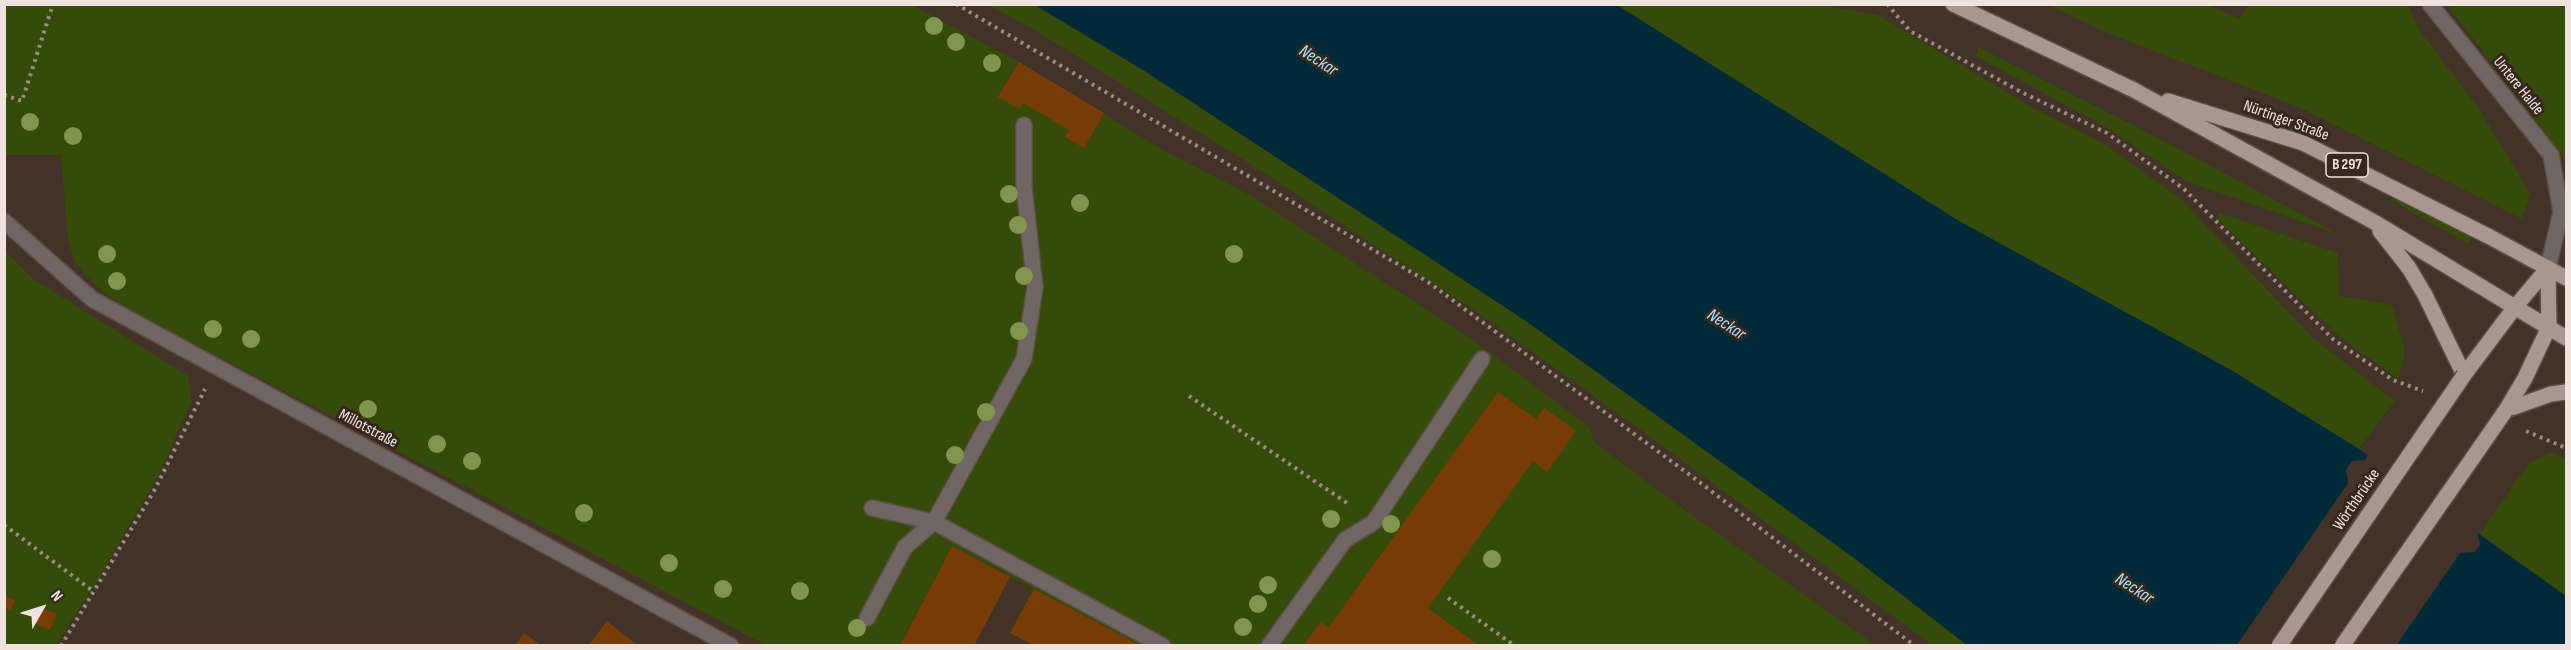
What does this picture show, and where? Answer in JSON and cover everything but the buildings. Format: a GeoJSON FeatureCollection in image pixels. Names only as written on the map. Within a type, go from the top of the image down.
{"type":"FeatureCollection","features":[{"type":"Feature","properties":{"kind":"main road","name":"Nürtinger Straße"},"geometry":{"type":"LineString","coordinates":[[1953,4],[2134,90],[2374,222],[2515,307]]}},
{"type":"Feature","properties":{"kind":"main road","name":"Nürtinger Straße"},"geometry":{"type":"LineString","coordinates":[[2134,90],[2302,143],[2490,237],[2566,278]]}},
{"type":"Feature","properties":{"kind":"main road","name":"B 297"},"geometry":{"type":"LineString","coordinates":[[2374,222],[2409,268],[2425,295],[2464,375]]}},
{"type":"Feature","properties":{"kind":"main road","name":"Wörthbrücke"},"geometry":{"type":"LineString","coordinates":[[2279,645],[2464,375],[2547,268]]}},
{"type":"Feature","properties":{"kind":"main road"},"geometry":{"type":"LineString","coordinates":[[2342,645],[2506,410],[2525,378],[2549,327],[2547,268]]}},
{"type":"Feature","properties":{"kind":"main road","name":"B 297"},"geometry":{"type":"LineString","coordinates":[[2515,307],[2549,327]]}},
{"type":"Feature","properties":{"kind":"main road"},"geometry":{"type":"LineString","coordinates":[[2549,327],[2566,338]]}},
{"type":"Feature","properties":{"kind":"main road"},"geometry":{"type":"LineString","coordinates":[[2506,410],[2551,394],[2566,392]]}},
{"type":"Feature","properties":{"kind":"street","name":"Untere Halde"},"geometry":{"type":"LineString","coordinates":[[2430,4],[2551,156],[2561,212],[2547,268]]}},
{"type":"Feature","properties":{"kind":"street"},"geometry":{"type":"LineString","coordinates":[[867,618],[905,547],[934,522],[1024,359],[1035,287],[1024,188],[1024,125]]}},
{"type":"Feature","properties":{"kind":"street","name":"Millotstraße"},"geometry":{"type":"LineString","coordinates":[[4,221],[92,300],[731,645]]}},
{"type":"Feature","properties":{"kind":"street"},"geometry":{"type":"LineString","coordinates":[[1269,645],[1345,540],[1374,522],[1482,359]]}},
{"type":"Feature","properties":{"kind":"street"},"geometry":{"type":"LineString","coordinates":[[872,508],[934,522],[1163,645]]}},
{"type":"Feature","properties":{"kind":"path"},"geometry":{"type":"LineString","coordinates":[[4,95],[21,101],[53,4]]}},
{"type":"Feature","properties":{"kind":"path"},"geometry":{"type":"LineString","coordinates":[[956,4],[1428,282],[1915,645]]}},
{"type":"Feature","properties":{"kind":"path"},"geometry":{"type":"LineString","coordinates":[[1887,4],[1910,31],[2023,93],[2107,133],[2184,189],[2334,340],[2393,380]]}},
{"type":"Feature","properties":{"kind":"path"},"geometry":{"type":"LineString","coordinates":[[61,645],[154,491],[216,367]]}},
{"type":"Feature","properties":{"kind":"path"},"geometry":{"type":"LineString","coordinates":[[1189,396],[1374,522]]}},
{"type":"Feature","properties":{"kind":"path"},"geometry":{"type":"LineString","coordinates":[[4,525],[93,591]]}},
{"type":"Feature","properties":{"kind":"path"},"geometry":{"type":"LineString","coordinates":[[1448,598],[1515,645]]}},
{"type":"Feature","properties":{"kind":"green space"},"geometry":{"type":"Polygon","coordinates":[[[1825,4],[1878,15],[2033,108],[2103,143],[2181,199],[2314,339],[2395,401],[2359,449],[2231,370],[1959,221],[1617,5],[1825,4]]]}},
{"type":"Feature","properties":{"kind":"green space"},"geometry":{"type":"Polygon","coordinates":[[[4,5],[912,5],[1019,62],[1161,149],[1250,195],[1473,340],[1590,428],[1594,442],[1685,510],[1875,645],[1035,645],[1010,633],[1033,589],[952,546],[900,645],[766,645],[128,309],[100,290],[76,264],[68,242],[61,155],[5,155],[4,5]]]}},
{"type":"Feature","properties":{"kind":"green space"},"geometry":{"type":"Polygon","coordinates":[[[988,5],[1035,5],[1143,70],[1526,321],[1854,558],[1967,645],[1932,645],[1481,315],[1252,165],[1028,26],[988,5]]]}},
{"type":"Feature","properties":{"kind":"green space"},"geometry":{"type":"Polygon","coordinates":[[[2049,5],[2209,5],[2239,19],[2249,5],[2408,5],[2420,31],[2479,109],[2530,193],[2522,219],[2301,108],[2105,32],[2049,5]]]}},
{"type":"Feature","properties":{"kind":"green space"},"geometry":{"type":"Polygon","coordinates":[[[2447,5],[2566,5],[2566,165],[2561,153],[2447,5]]]}},
{"type":"Feature","properties":{"kind":"green space"},"geometry":{"type":"Polygon","coordinates":[[[1978,47],[2133,125],[2343,236],[2186,181],[2109,129],[1976,56],[1978,47]]]}},
{"type":"Feature","properties":{"kind":"green space"},"geometry":{"type":"Polygon","coordinates":[[[2393,197],[2474,235],[2468,244],[2391,200],[2393,197]]]}},
{"type":"Feature","properties":{"kind":"green space"},"geometry":{"type":"Polygon","coordinates":[[[2219,213],[2338,253],[2339,296],[2392,305],[2405,350],[2399,379],[2341,338],[2217,219],[2219,213]]]}},
{"type":"Feature","properties":{"kind":"green space"},"geometry":{"type":"Polygon","coordinates":[[[4,250],[32,278],[188,376],[192,400],[159,475],[96,583],[56,645],[5,645],[4,250]]]}},
{"type":"Feature","properties":{"kind":"green space"},"geometry":{"type":"Polygon","coordinates":[[[2552,452],[2566,460],[2566,596],[2480,534],[2529,463],[2552,452]]]}},
{"type":"Feature","properties":{"kind":"water","name":"Neckar"},"geometry":{"type":"Polygon","coordinates":[[[1035,5],[1617,5],[1959,221],[2231,370],[2359,449],[2566,596],[2566,645],[1967,645],[1854,558],[1526,321],[1143,70],[1035,5]]]}},
{"type":"Feature","properties":{"kind":"pier"},"geometry":{"type":"Polygon","coordinates":[[[2369,453],[2476,529],[2480,544],[2475,552],[2460,553],[2396,646],[2237,645],[2348,483],[2346,470],[2352,461],[2365,460],[2369,453]]]}}]}
